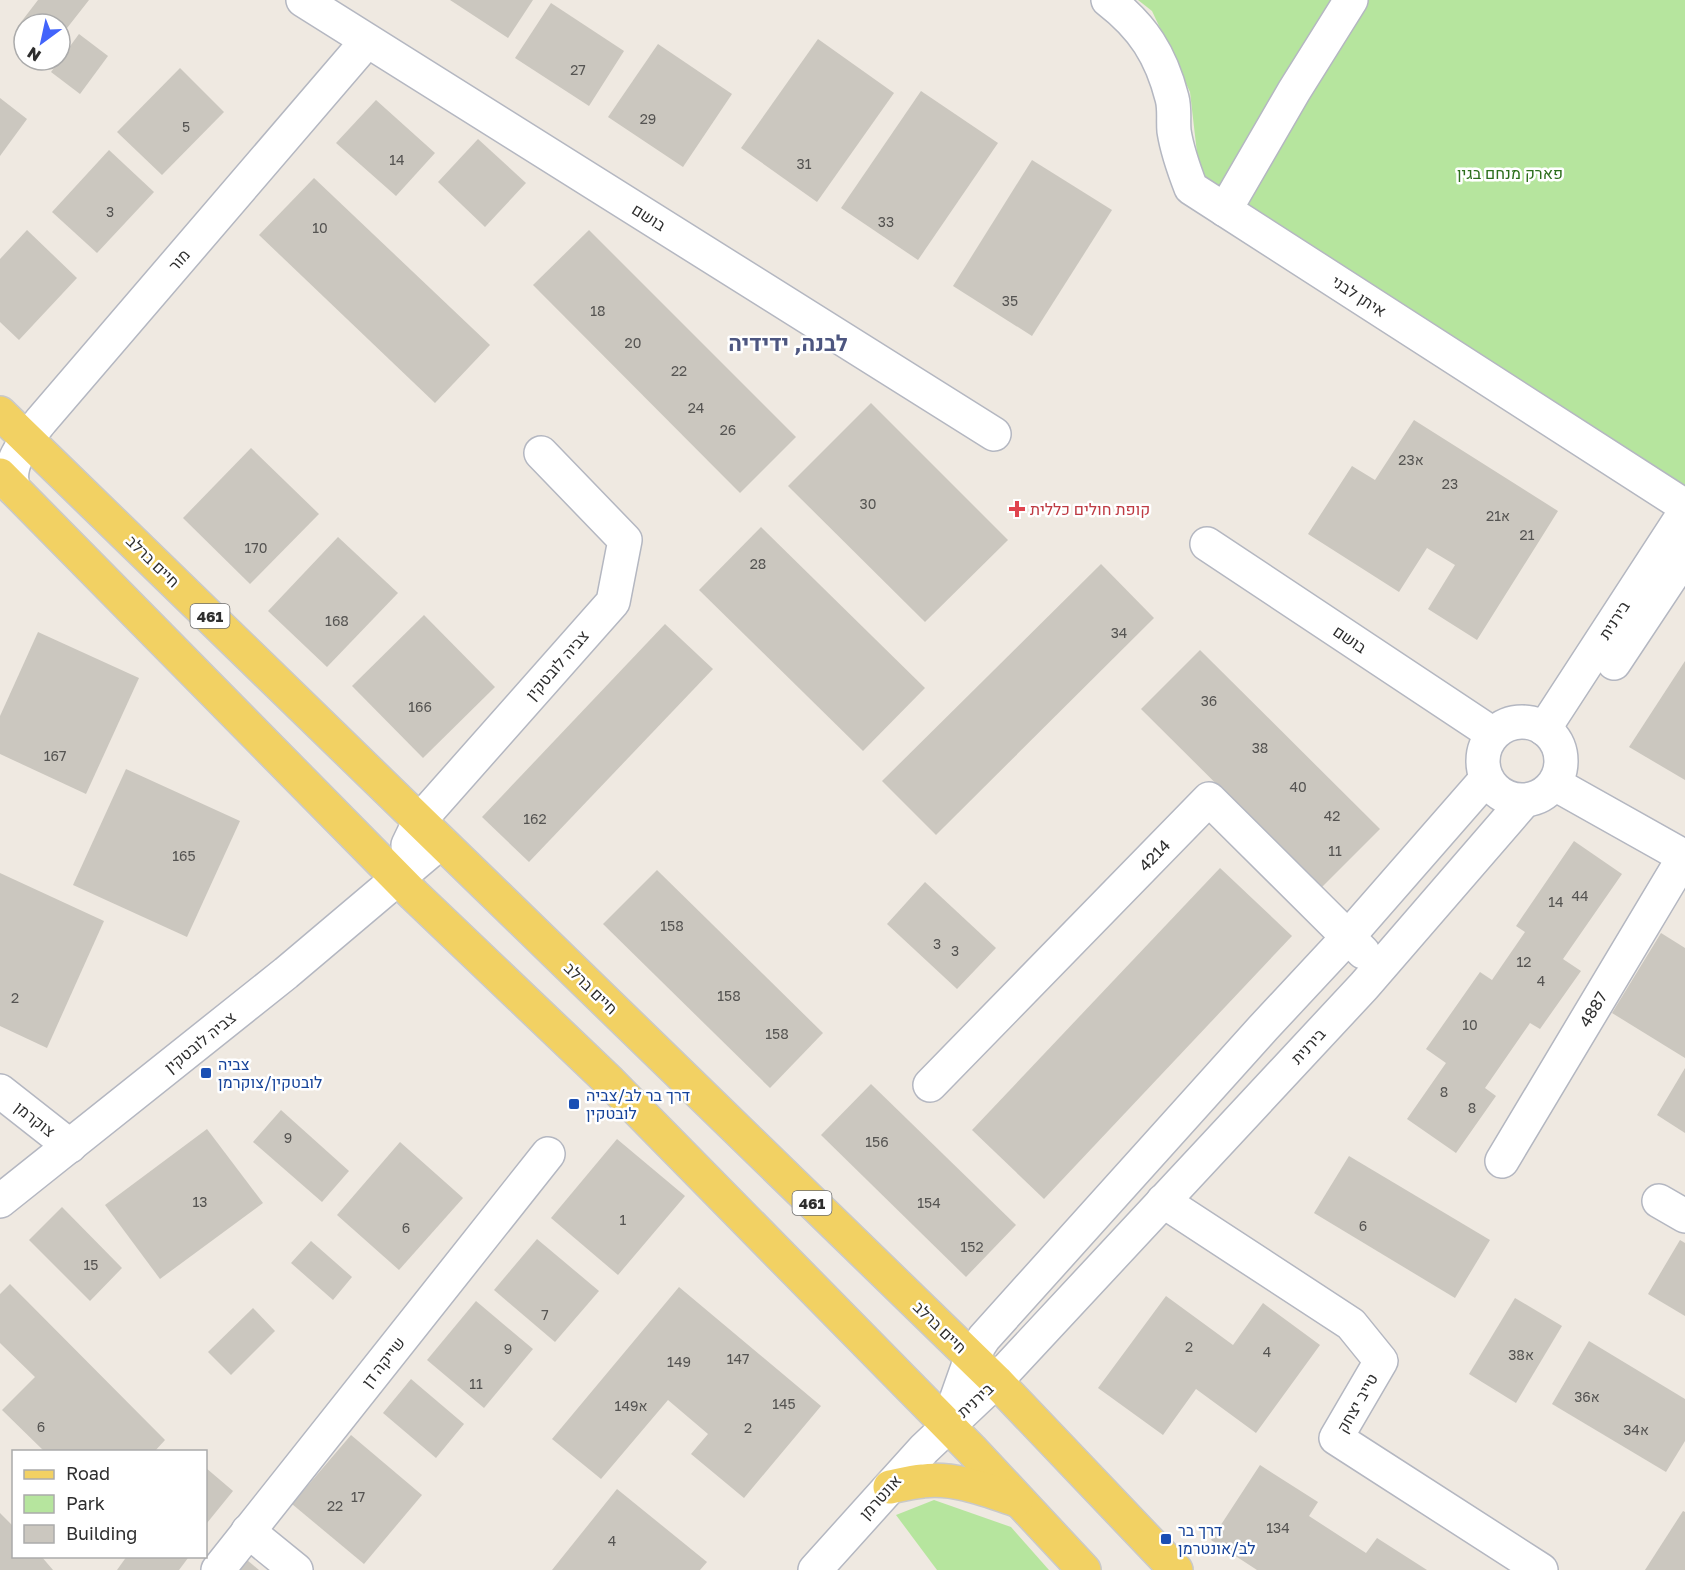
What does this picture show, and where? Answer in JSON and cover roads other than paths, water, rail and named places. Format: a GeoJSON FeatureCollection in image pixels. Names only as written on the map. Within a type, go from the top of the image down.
{"type":"FeatureCollection","features":[{"type":"Feature","properties":{"kind":"main road","name":"חיים ברלב"},"geometry":{"type":"LineString","coordinates":[[0,413],[996,1381],[1176,1570]]}},
{"type":"Feature","properties":{"kind":"main road"},"geometry":{"type":"LineString","coordinates":[[7,482],[397,878],[610,1082],[947,1426],[1084,1570]]}},
{"type":"Feature","properties":{"kind":"main road"},"geometry":{"type":"LineString","coordinates":[[890,1487],[925,1480],[948,1481],[976,1486],[1020,1502]]}},
{"type":"Feature","properties":{"kind":"street","name":"בושם"},"geometry":{"type":"LineString","coordinates":[[303,0],[994,434]]}},
{"type":"Feature","properties":{"kind":"street"},"geometry":{"type":"LineString","coordinates":[[1225,210],[1350,0]]}},
{"type":"Feature","properties":{"kind":"street","name":"איתן לבני"},"geometry":{"type":"LineString","coordinates":[[1117,8],[1155,51],[1173,100],[1174,130],[1181,161],[1191,188],[1685,506]]}},
{"type":"Feature","properties":{"kind":"street","name":"מור"},"geometry":{"type":"LineString","coordinates":[[7,482],[11,482],[14,465],[28,438],[367,41]]}},
{"type":"Feature","properties":{"kind":"street","name":"צביה לובטקין"},"geometry":{"type":"LineString","coordinates":[[0,1201],[286,973],[397,878],[430,831],[613,602],[625,540],[541,453]]}},
{"type":"Feature","properties":{"kind":"street","name":"בירנית"},"geometry":{"type":"LineString","coordinates":[[1552,738],[1685,512]]}},
{"type":"Feature","properties":{"kind":"street","name":"בושם"},"geometry":{"type":"LineString","coordinates":[[1207,544],[1493,734]]}},
{"type":"Feature","properties":{"kind":"street","name":"בירנית"},"geometry":{"type":"LineString","coordinates":[[1552,738],[1685,556]]}},
{"type":"Feature","properties":{"kind":"street"},"geometry":{"type":"LineString","coordinates":[[1512,722],[1534,723],[1552,738],[1562,760],[1555,784],[1546,792],[1524,801],[1512,800],[1493,789],[1486,779],[1482,760],[1493,734],[1501,727],[1512,722]]}},
{"type":"Feature","properties":{"kind":"street","name":"בירנית"},"geometry":{"type":"LineString","coordinates":[[947,1426],[971,1358],[984,1338],[1347,938],[1486,779]]}},
{"type":"Feature","properties":{"kind":"street"},"geometry":{"type":"LineString","coordinates":[[1555,784],[1685,857]]}},
{"type":"Feature","properties":{"kind":"street","name":"4214"},"geometry":{"type":"LineString","coordinates":[[930,1085],[1209,799],[1347,938],[1381,968]]}},
{"type":"Feature","properties":{"kind":"street","name":"בירנית"},"geometry":{"type":"LineString","coordinates":[[947,1426],[996,1381],[1381,968],[1524,801]]}},
{"type":"Feature","properties":{"kind":"street","name":"4887"},"geometry":{"type":"LineString","coordinates":[[1502,1161],[1685,857]]}},
{"type":"Feature","properties":{"kind":"street","name":"צוקרמן"},"geometry":{"type":"LineString","coordinates":[[0,1091],[70,1146]]}},
{"type":"Feature","properties":{"kind":"street","name":"שייקה דן"},"geometry":{"type":"LineString","coordinates":[[218,1570],[548,1154]]}},
{"type":"Feature","properties":{"kind":"street","name":"טייב יצחק"},"geometry":{"type":"LineString","coordinates":[[1163,1201],[1352,1324],[1381,1361],[1336,1438],[1541,1570]]}},
{"type":"Feature","properties":{"kind":"street","name":"אונטרמן"},"geometry":{"type":"LineString","coordinates":[[815,1570],[947,1426]]}},
{"type":"Feature","properties":{"kind":"street"},"geometry":{"type":"LineString","coordinates":[[248,1531],[296,1570]]}},
{"type":"Feature","properties":{"kind":"place","name":"קופת חולים כללית"},"geometry":{"type":"Point","coordinates":[1017,509]}},
{"type":"Feature","properties":{"kind":"place","name":"צביה לובטקין/צוקרמן"},"geometry":{"type":"Point","coordinates":[206,1073]}},
{"type":"Feature","properties":{"kind":"place","name":"דרך בר לב/צביה לובטקין"},"geometry":{"type":"Point","coordinates":[574,1104]}},
{"type":"Feature","properties":{"kind":"place","name":"דרך בר לב/אונטרמן"},"geometry":{"type":"Point","coordinates":[1166,1539]}},
{"type":"Feature","properties":{"kind":"district","name":"לבנה, ידידיה"},"geometry":{"type":"Point","coordinates":[788,342]}},
{"type":"Feature","properties":{"kind":"park label","name":"פארק מנחם בגין"},"geometry":{"type":"Point","coordinates":[1510,173]}}]}
